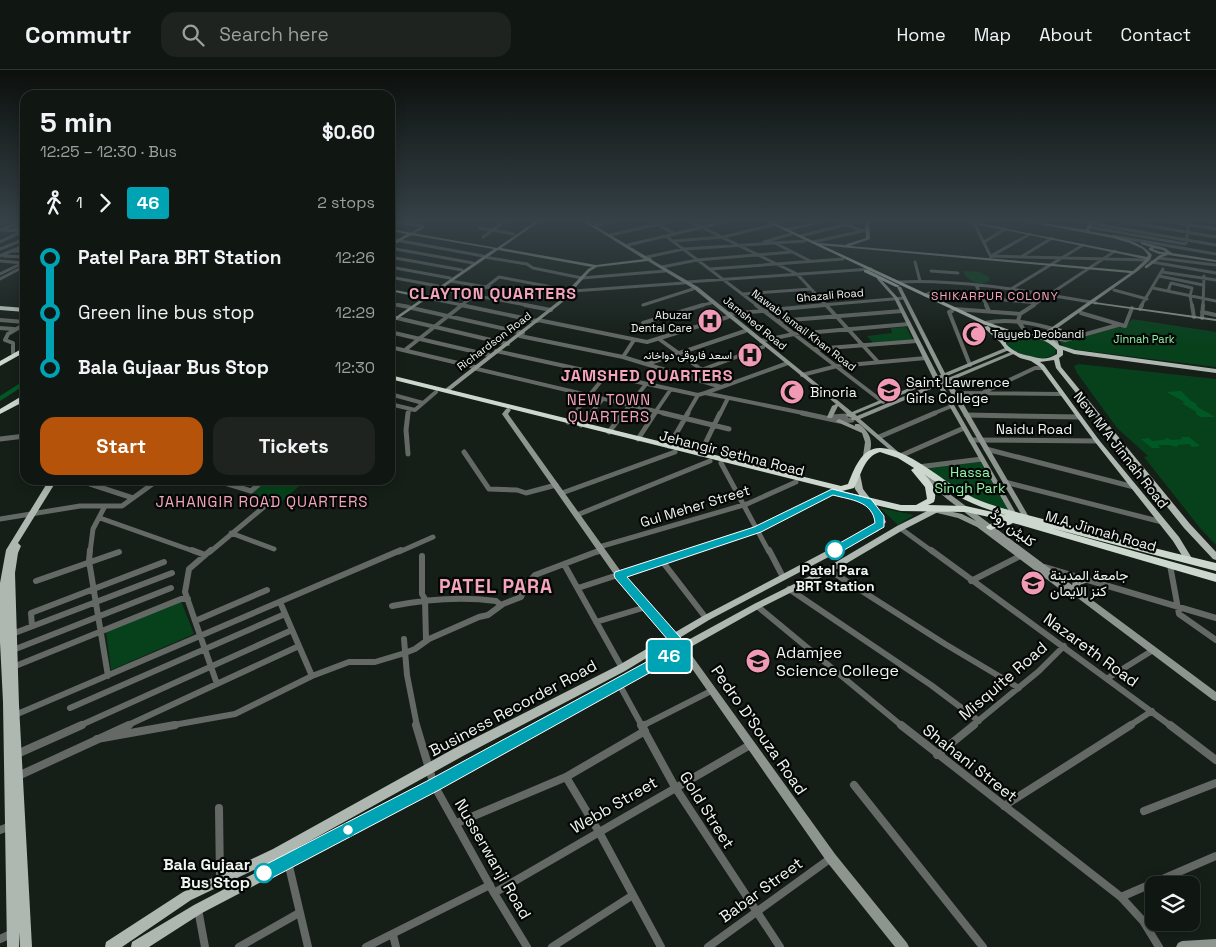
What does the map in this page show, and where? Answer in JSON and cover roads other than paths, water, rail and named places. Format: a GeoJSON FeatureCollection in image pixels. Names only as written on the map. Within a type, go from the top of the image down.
{"type":"FeatureCollection","features":[{"type":"Feature","properties":{"kind":"highway"},"geometry":{"type":"LineString","coordinates":[[1,307],[20,305]]}},
{"type":"Feature","properties":{"kind":"highway"},"geometry":{"type":"LineString","coordinates":[[1,307],[20,309]]}},
{"type":"Feature","properties":{"kind":"highway"},"geometry":{"type":"LineString","coordinates":[[0,364],[20,352]]}},
{"type":"Feature","properties":{"kind":"highway","name":"Jehangir Sethna Road"},"geometry":{"type":"LineString","coordinates":[[395,380],[638,439],[710,461],[833,490]]}},
{"type":"Feature","properties":{"kind":"highway","name":"Jehangir Sethna Road"},"geometry":{"type":"LineString","coordinates":[[395,380],[508,410],[700,454],[833,490]]}},
{"type":"Feature","properties":{"kind":"highway"},"geometry":{"type":"LineString","coordinates":[[0,412],[20,401]]}},
{"type":"Feature","properties":{"kind":"highway"},"geometry":{"type":"LineString","coordinates":[[833,490],[851,486],[866,456],[874,450],[879,450],[902,457],[947,488],[980,507]]}},
{"type":"Feature","properties":{"kind":"highway"},"geometry":{"type":"LineString","coordinates":[[896,506],[922,506],[931,500],[932,494],[930,487],[902,457]]}},
{"type":"Feature","properties":{"kind":"highway"},"geometry":{"type":"LineString","coordinates":[[833,490],[896,506],[925,508],[980,507]]}},
{"type":"Feature","properties":{"kind":"highway","name":"M.A. Jinnah Road"},"geometry":{"type":"LineString","coordinates":[[980,507],[1012,513],[1029,521],[1216,567]]}},
{"type":"Feature","properties":{"kind":"highway","name":"M.A. Jinnah Road"},"geometry":{"type":"LineString","coordinates":[[980,507],[1216,578]]}},
{"type":"Feature","properties":{"kind":"highway"},"geometry":{"type":"LineString","coordinates":[[991,527],[999,522],[1029,521]]}},
{"type":"Feature","properties":{"kind":"main road"},"geometry":{"type":"LineString","coordinates":[[849,262],[878,278],[899,284],[925,295],[953,310]]}},
{"type":"Feature","properties":{"kind":"main road"},"geometry":{"type":"LineString","coordinates":[[857,262],[1002,334],[1006,334],[998,329]]}},
{"type":"Feature","properties":{"kind":"main road"},"geometry":{"type":"LineString","coordinates":[[986,325],[1017,334]]}},
{"type":"Feature","properties":{"kind":"main road"},"geometry":{"type":"LineString","coordinates":[[986,325],[1003,342],[1007,349],[1030,358],[1044,360],[1058,357],[1216,373]]}},
{"type":"Feature","properties":{"kind":"main road"},"geometry":{"type":"LineString","coordinates":[[1003,342],[1006,336],[1027,334],[1074,352],[1216,373]]}},
{"type":"Feature","properties":{"kind":"main road"},"geometry":{"type":"LineString","coordinates":[[1057,346],[1058,357]]}},
{"type":"Feature","properties":{"kind":"main road","name":"New M A Jinnah Road"},"geometry":{"type":"LineString","coordinates":[[1058,357],[1058,366],[1153,485],[1216,557]]}},
{"type":"Feature","properties":{"kind":"main road","name":"New M A Jinnah Road"},"geometry":{"type":"LineString","coordinates":[[1030,358],[1043,368],[1079,417],[1182,547],[1188,560]]}},
{"type":"Feature","properties":{"kind":"main road","name":"Business Recorder Road"},"geometry":{"type":"LineString","coordinates":[[106,947],[115,944],[187,896],[277,853],[430,769],[622,668],[706,618],[880,525],[879,516],[858,488],[856,476]]}},
{"type":"Feature","properties":{"kind":"main road"},"geometry":{"type":"LineString","coordinates":[[26,947],[12,667],[12,582],[14,552],[50,485]]}},
{"type":"Feature","properties":{"kind":"main road"},"geometry":{"type":"LineString","coordinates":[[13,947],[8,702],[1,596],[3,559],[54,485]]}},
{"type":"Feature","properties":{"kind":"main road","name":"Business Recorder Road"},"geometry":{"type":"LineString","coordinates":[[137,947],[198,908],[434,785],[757,606],[829,570],[900,528],[936,510],[949,508]]}},
{"type":"Feature","properties":{"kind":"street"},"geometry":{"type":"LineString","coordinates":[[16,262],[20,263]]}},
{"type":"Feature","properties":{"kind":"street"},"geometry":{"type":"LineString","coordinates":[[417,262],[462,270]]}},
{"type":"Feature","properties":{"kind":"street"},"geometry":{"type":"LineString","coordinates":[[466,262],[472,263]]}},
{"type":"Feature","properties":{"kind":"street"},"geometry":{"type":"LineString","coordinates":[[395,317],[476,262]]}},
{"type":"Feature","properties":{"kind":"street"},"geometry":{"type":"LineString","coordinates":[[513,262],[582,278],[664,269],[690,262]]}},
{"type":"Feature","properties":{"kind":"street"},"geometry":{"type":"LineString","coordinates":[[573,262],[596,266],[622,262]]}},
{"type":"Feature","properties":{"kind":"street","name":"Jamshed Road"},"geometry":{"type":"LineString","coordinates":[[654,262],[686,282],[835,406],[879,437],[902,457]]}},
{"type":"Feature","properties":{"kind":"street","name":"Nawab Ismail Khan Road"},"geometry":{"type":"LineString","coordinates":[[700,262],[883,402]]}},
{"type":"Feature","properties":{"kind":"street"},"geometry":{"type":"LineString","coordinates":[[774,262],[797,274],[878,362]]}},
{"type":"Feature","properties":{"kind":"street"},"geometry":{"type":"LineString","coordinates":[[710,269],[801,262]]}},
{"type":"Feature","properties":{"kind":"street"},"geometry":{"type":"LineString","coordinates":[[915,262],[920,281]]}},
{"type":"Feature","properties":{"kind":"street"},"geometry":{"type":"LineString","coordinates":[[1031,262],[1133,272]]}},
{"type":"Feature","properties":{"kind":"street"},"geometry":{"type":"LineString","coordinates":[[1011,289],[1055,262]]}},
{"type":"Feature","properties":{"kind":"street"},"geometry":{"type":"LineString","coordinates":[[970,365],[949,312],[953,310],[989,311],[1020,314],[1102,262]]}},
{"type":"Feature","properties":{"kind":"street"},"geometry":{"type":"LineString","coordinates":[[1038,337],[1114,290],[1141,262]]}},
{"type":"Feature","properties":{"kind":"street"},"geometry":{"type":"LineString","coordinates":[[1052,337],[1133,272],[1142,262]]}},
{"type":"Feature","properties":{"kind":"street"},"geometry":{"type":"LineString","coordinates":[[1162,262],[1172,266],[1216,271]]}},
{"type":"Feature","properties":{"kind":"street"},"geometry":{"type":"LineString","coordinates":[[1201,262],[1216,265]]}},
{"type":"Feature","properties":{"kind":"street"},"geometry":{"type":"LineString","coordinates":[[451,280],[472,263]]}},
{"type":"Feature","properties":{"kind":"street"},"geometry":{"type":"LineString","coordinates":[[1140,309],[1166,264]]}},
{"type":"Feature","properties":{"kind":"street"},"geometry":{"type":"LineString","coordinates":[[0,274],[20,265]]}},
{"type":"Feature","properties":{"kind":"street"},"geometry":{"type":"LineString","coordinates":[[1172,266],[1186,265],[1216,271]]}},
{"type":"Feature","properties":{"kind":"street"},"geometry":{"type":"LineString","coordinates":[[0,279],[20,266]]}},
{"type":"Feature","properties":{"kind":"street","name":"Richardson Road"},"geometry":{"type":"LineString","coordinates":[[446,391],[489,355],[522,334],[551,310],[573,291],[582,278],[596,266]]}},
{"type":"Feature","properties":{"kind":"street"},"geometry":{"type":"LineString","coordinates":[[0,267],[12,268]]}},
{"type":"Feature","properties":{"kind":"street"},"geometry":{"type":"LineString","coordinates":[[395,268],[509,291]]}},
{"type":"Feature","properties":{"kind":"street"},"geometry":{"type":"LineString","coordinates":[[405,350],[499,278],[573,291],[872,269]]}},
{"type":"Feature","properties":{"kind":"street"},"geometry":{"type":"LineString","coordinates":[[931,271],[958,273]]}},
{"type":"Feature","properties":{"kind":"street"},"geometry":{"type":"LineString","coordinates":[[1202,315],[1204,271]]}},
{"type":"Feature","properties":{"kind":"street"},"geometry":{"type":"LineString","coordinates":[[945,272],[950,283]]}},
{"type":"Feature","properties":{"kind":"street"},"geometry":{"type":"LineString","coordinates":[[1161,274],[1216,280]]}},
{"type":"Feature","properties":{"kind":"street"},"geometry":{"type":"LineString","coordinates":[[1161,274],[1203,285]]}},
{"type":"Feature","properties":{"kind":"street"},"geometry":{"type":"LineString","coordinates":[[395,278],[551,310]]}},
{"type":"Feature","properties":{"kind":"street"},"geometry":{"type":"LineString","coordinates":[[878,278],[896,298],[938,381],[1012,513]]}},
{"type":"Feature","properties":{"kind":"street"},"geometry":{"type":"LineString","coordinates":[[1029,521],[966,415],[904,298],[899,284],[920,281],[976,285],[1194,317],[1216,315]]}},
{"type":"Feature","properties":{"kind":"street"},"geometry":{"type":"LineString","coordinates":[[1183,286],[1184,281]]}},
{"type":"Feature","properties":{"kind":"street","name":"Jamshed Road"},"geometry":{"type":"LineString","coordinates":[[686,282],[762,344]]}},
{"type":"Feature","properties":{"kind":"street"},"geometry":{"type":"LineString","coordinates":[[1168,291],[1171,283],[1192,288],[1190,296],[1194,317]]}},
{"type":"Feature","properties":{"kind":"street"},"geometry":{"type":"LineString","coordinates":[[976,285],[989,311]]}},
{"type":"Feature","properties":{"kind":"street"},"geometry":{"type":"LineString","coordinates":[[1153,288],[1216,301]]}},
{"type":"Feature","properties":{"kind":"street"},"geometry":{"type":"LineString","coordinates":[[643,305],[693,289]]}},
{"type":"Feature","properties":{"kind":"street"},"geometry":{"type":"LineString","coordinates":[[743,294],[811,289]]}},
{"type":"Feature","properties":{"kind":"street"},"geometry":{"type":"LineString","coordinates":[[1114,290],[1147,299]]}},
{"type":"Feature","properties":{"kind":"street"},"geometry":{"type":"LineString","coordinates":[[395,291],[634,340],[623,357]]}},
{"type":"Feature","properties":{"kind":"street"},"geometry":{"type":"LineString","coordinates":[[925,295],[1038,303]]}},
{"type":"Feature","properties":{"kind":"street","name":"Ghazali Road"},"geometry":{"type":"LineString","coordinates":[[634,340],[648,342],[728,316],[763,310],[904,298]]}},
{"type":"Feature","properties":{"kind":"street"},"geometry":{"type":"LineString","coordinates":[[643,323],[711,304]]}},
{"type":"Feature","properties":{"kind":"street"},"geometry":{"type":"LineString","coordinates":[[395,305],[623,357],[721,387]]}},
{"type":"Feature","properties":{"kind":"street"},"geometry":{"type":"LineString","coordinates":[[1081,313],[1125,326],[1132,308]]}},
{"type":"Feature","properties":{"kind":"street"},"geometry":{"type":"LineString","coordinates":[[778,321],[902,311]]}},
{"type":"Feature","properties":{"kind":"street"},"geometry":{"type":"LineString","coordinates":[[1018,321],[1020,314]]}},
{"type":"Feature","properties":{"kind":"street"},"geometry":{"type":"LineString","coordinates":[[1202,315],[1216,320]]}},
{"type":"Feature","properties":{"kind":"street"},"geometry":{"type":"LineString","coordinates":[[0,320],[20,322]]}},
{"type":"Feature","properties":{"kind":"street"},"geometry":{"type":"LineString","coordinates":[[395,320],[508,344]]}},
{"type":"Feature","properties":{"kind":"street"},"geometry":{"type":"LineString","coordinates":[[986,325],[997,321],[1018,321],[1053,329]]}},
{"type":"Feature","properties":{"kind":"street"},"geometry":{"type":"LineString","coordinates":[[1018,321],[1027,334]]}},
{"type":"Feature","properties":{"kind":"street"},"geometry":{"type":"LineString","coordinates":[[685,376],[762,344],[794,334],[909,324]]}},
{"type":"Feature","properties":{"kind":"street"},"geometry":{"type":"LineString","coordinates":[[1052,337],[1065,340],[1118,324]]}},
{"type":"Feature","properties":{"kind":"street"},"geometry":{"type":"LineString","coordinates":[[13,353],[13,343],[5,340],[2,336],[20,326]]}},
{"type":"Feature","properties":{"kind":"street"},"geometry":{"type":"LineString","coordinates":[[0,328],[15,329]]}},
{"type":"Feature","properties":{"kind":"street"},"geometry":{"type":"LineString","coordinates":[[647,364],[745,331]]}},
{"type":"Feature","properties":{"kind":"street"},"geometry":{"type":"LineString","coordinates":[[395,333],[489,355]]}},
{"type":"Feature","properties":{"kind":"street"},"geometry":{"type":"LineString","coordinates":[[1052,337],[1057,346]]}},
{"type":"Feature","properties":{"kind":"street"},"geometry":{"type":"LineString","coordinates":[[659,339],[702,370]]}},
{"type":"Feature","properties":{"kind":"street"},"geometry":{"type":"LineString","coordinates":[[815,349],[917,341]]}},
{"type":"Feature","properties":{"kind":"street"},"geometry":{"type":"LineString","coordinates":[[395,348],[729,429]]}},
{"type":"Feature","properties":{"kind":"street"},"geometry":{"type":"LineString","coordinates":[[946,378],[1007,349]]}},
{"type":"Feature","properties":{"kind":"street"},"geometry":{"type":"LineString","coordinates":[[496,351],[698,395],[786,364]]}},
{"type":"Feature","properties":{"kind":"street"},"geometry":{"type":"LineString","coordinates":[[818,417],[851,417],[883,402],[1013,352]]}},
{"type":"Feature","properties":{"kind":"street"},"geometry":{"type":"LineString","coordinates":[[802,375],[837,366],[926,358]]}},
{"type":"Feature","properties":{"kind":"street","name":"Jamshed Road"},"geometry":{"type":"LineString","coordinates":[[786,364],[802,375],[851,417],[869,437]]}},
{"type":"Feature","properties":{"kind":"street"},"geometry":{"type":"LineString","coordinates":[[982,393],[1035,368],[1043,368]]}},
{"type":"Feature","properties":{"kind":"street"},"geometry":{"type":"LineString","coordinates":[[568,422],[606,375]]}},
{"type":"Feature","properties":{"kind":"street"},"geometry":{"type":"LineString","coordinates":[[839,421],[938,381]]}},
{"type":"Feature","properties":{"kind":"street"},"geometry":{"type":"LineString","coordinates":[[609,432],[646,384]]}},
{"type":"Feature","properties":{"kind":"street"},"geometry":{"type":"LineString","coordinates":[[638,439],[672,389]]}},
{"type":"Feature","properties":{"kind":"street"},"geometry":{"type":"LineString","coordinates":[[395,405],[415,410],[436,392]]}},
{"type":"Feature","properties":{"kind":"street"},"geometry":{"type":"LineString","coordinates":[[705,393],[839,421],[856,428],[869,437],[870,442],[866,456]]}},
{"type":"Feature","properties":{"kind":"street"},"geometry":{"type":"LineString","coordinates":[[954,393],[1062,394]]}},
{"type":"Feature","properties":{"kind":"street"},"geometry":{"type":"LineString","coordinates":[[395,395],[423,402]]}},
{"type":"Feature","properties":{"kind":"street"},"geometry":{"type":"LineString","coordinates":[[464,452],[489,488],[517,490],[526,493],[559,489],[672,449],[685,418],[698,395]]}},
{"type":"Feature","properties":{"kind":"street"},"geometry":{"type":"LineString","coordinates":[[700,454],[728,398]]}},
{"type":"Feature","properties":{"kind":"street"},"geometry":{"type":"LineString","coordinates":[[581,425],[603,399]]}},
{"type":"Feature","properties":{"kind":"street"},"geometry":{"type":"LineString","coordinates":[[830,417],[835,406]]}},
{"type":"Feature","properties":{"kind":"street"},"geometry":{"type":"LineString","coordinates":[[879,437],[952,406]]}},
{"type":"Feature","properties":{"kind":"street"},"geometry":{"type":"LineString","coordinates":[[408,454],[406,430],[410,409]]}},
{"type":"Feature","properties":{"kind":"street","name":"Pedro D'Souza Road"},"geometry":{"type":"LineString","coordinates":[[508,410],[505,414],[619,575],[682,648],[831,858],[904,947]]}},
{"type":"Feature","properties":{"kind":"street"},"geometry":{"type":"LineString","coordinates":[[966,415],[1079,417]]}},
{"type":"Feature","properties":{"kind":"street"},"geometry":{"type":"LineString","coordinates":[[902,457],[964,428]]}},
{"type":"Feature","properties":{"kind":"street"},"geometry":{"type":"LineString","coordinates":[[0,439],[20,437]]}},
{"type":"Feature","properties":{"kind":"street","name":"Naidu Road"},"geometry":{"type":"LineString","coordinates":[[971,440],[1097,440]]}},
{"type":"Feature","properties":{"kind":"street"},"geometry":{"type":"LineString","coordinates":[[986,448],[1134,487]]}},
{"type":"Feature","properties":{"kind":"street","name":"کلیٹن روڈ"},"geometry":{"type":"LineString","coordinates":[[902,457],[949,497],[991,527],[1041,568]]}},
{"type":"Feature","properties":{"kind":"street"},"geometry":{"type":"LineString","coordinates":[[918,467],[982,459]]}},
{"type":"Feature","properties":{"kind":"street"},"geometry":{"type":"LineString","coordinates":[[577,515],[710,461]]}},
{"type":"Feature","properties":{"kind":"street"},"geometry":{"type":"LineString","coordinates":[[721,463],[783,577]]}},
{"type":"Feature","properties":{"kind":"street","name":"Gul Meher Street"},"geometry":{"type":"LineString","coordinates":[[97,739],[235,714],[312,676],[349,662],[375,662],[405,653],[478,617],[488,615],[501,606],[521,597],[534,575],[600,548],[744,505],[796,482]]}},
{"type":"Feature","properties":{"kind":"street"},"geometry":{"type":"LineString","coordinates":[[1006,482],[1162,522]]}},
{"type":"Feature","properties":{"kind":"street"},"geometry":{"type":"LineString","coordinates":[[93,485],[133,498]]}},
{"type":"Feature","properties":{"kind":"street"},"geometry":{"type":"LineString","coordinates":[[0,519],[35,512],[92,505],[117,507],[151,485]]}},
{"type":"Feature","properties":{"kind":"street"},"geometry":{"type":"LineString","coordinates":[[231,485],[251,491],[258,485]]}},
{"type":"Feature","properties":{"kind":"street"},"geometry":{"type":"LineString","coordinates":[[578,588],[757,530],[833,490]]}},
{"type":"Feature","properties":{"kind":"street"},"geometry":{"type":"LineString","coordinates":[[217,684],[185,592],[189,569],[271,501]]}},
{"type":"Feature","properties":{"kind":"street"},"geometry":{"type":"LineString","coordinates":[[105,506],[100,518],[92,529],[89,561],[108,676]]}},
{"type":"Feature","properties":{"kind":"street","name":"کلیٹن روڈ"},"geometry":{"type":"LineString","coordinates":[[925,508],[960,516],[979,525],[1020,556],[1076,591],[1216,696]]}},
{"type":"Feature","properties":{"kind":"street"},"geometry":{"type":"LineString","coordinates":[[100,518],[205,555]]}},
{"type":"Feature","properties":{"kind":"street","name":"Nazareth Road"},"geometry":{"type":"LineString","coordinates":[[900,528],[1108,678],[1216,760]]}},
{"type":"Feature","properties":{"kind":"street"},"geometry":{"type":"LineString","coordinates":[[231,533],[274,549]]}},
{"type":"Feature","properties":{"kind":"street"},"geometry":{"type":"LineString","coordinates":[[15,715],[433,537]]}},
{"type":"Feature","properties":{"kind":"street"},"geometry":{"type":"LineString","coordinates":[[36,581],[118,552]]}},
{"type":"Feature","properties":{"kind":"street"},"geometry":{"type":"LineString","coordinates":[[422,556],[422,594],[425,598],[426,641]]}},
{"type":"Feature","properties":{"kind":"street"},"geometry":{"type":"LineString","coordinates":[[971,581],[1020,556]]}},
{"type":"Feature","properties":{"kind":"street"},"geometry":{"type":"LineString","coordinates":[[662,561],[706,618]]}},
{"type":"Feature","properties":{"kind":"street"},"geometry":{"type":"LineString","coordinates":[[32,626],[31,613],[164,562]]}},
{"type":"Feature","properties":{"kind":"street"},"geometry":{"type":"LineString","coordinates":[[564,564],[622,668]]}},
{"type":"Feature","properties":{"kind":"street"},"geometry":{"type":"LineString","coordinates":[[1170,565],[1176,606],[1179,614],[1216,640]]}},
{"type":"Feature","properties":{"kind":"street"},"geometry":{"type":"LineString","coordinates":[[1041,568],[1216,618]]}},
{"type":"Feature","properties":{"kind":"street"},"geometry":{"type":"LineString","coordinates":[[1041,568],[1216,702]]}},
{"type":"Feature","properties":{"kind":"street"},"geometry":{"type":"LineString","coordinates":[[829,570],[945,644],[1019,688]]}},
{"type":"Feature","properties":{"kind":"street"},"geometry":{"type":"LineString","coordinates":[[12,634],[172,573]]}},
{"type":"Feature","properties":{"kind":"street"},"geometry":{"type":"LineString","coordinates":[[1076,591],[1076,584],[1085,580]]}},
{"type":"Feature","properties":{"kind":"street"},"geometry":{"type":"LineString","coordinates":[[12,651],[171,588]]}},
{"type":"Feature","properties":{"kind":"street"},"geometry":{"type":"LineString","coordinates":[[789,589],[931,685],[979,721]]}},
{"type":"Feature","properties":{"kind":"street"},"geometry":{"type":"LineString","coordinates":[[195,621],[267,590]]}},
{"type":"Feature","properties":{"kind":"street"},"geometry":{"type":"LineString","coordinates":[[392,606],[425,598],[455,597],[496,601],[501,606]]}},
{"type":"Feature","properties":{"kind":"street"},"geometry":{"type":"LineString","coordinates":[[12,667],[181,599],[188,599]]}},
{"type":"Feature","properties":{"kind":"street"},"geometry":{"type":"LineString","coordinates":[[280,602],[312,676]]}},
{"type":"Feature","properties":{"kind":"street","name":"Shahani Street"},"geometry":{"type":"LineString","coordinates":[[757,606],[937,755],[1121,897],[1143,921],[1159,947]]}},
{"type":"Feature","properties":{"kind":"street"},"geometry":{"type":"LineString","coordinates":[[596,622],[646,607]]}},
{"type":"Feature","properties":{"kind":"street"},"geometry":{"type":"LineString","coordinates":[[70,708],[285,614]]}},
{"type":"Feature","properties":{"kind":"street"},"geometry":{"type":"LineString","coordinates":[[17,754],[292,630]]}},
{"type":"Feature","properties":{"kind":"street","name":"Nusserwanji Road"},"geometry":{"type":"LineString","coordinates":[[404,639],[407,675],[415,720],[434,785],[527,947]]}},
{"type":"Feature","properties":{"kind":"street"},"geometry":{"type":"LineString","coordinates":[[18,776],[299,646]]}},
{"type":"Feature","properties":{"kind":"street","name":"Misquite Road"},"geometry":{"type":"LineString","coordinates":[[937,755],[1019,688],[1064,646]]}},
{"type":"Feature","properties":{"kind":"street"},"geometry":{"type":"LineString","coordinates":[[1108,678],[1150,652]]}},
{"type":"Feature","properties":{"kind":"street","name":"Gold Street"},"geometry":{"type":"LineString","coordinates":[[619,684],[675,787],[780,947]]}},
{"type":"Feature","properties":{"kind":"street"},"geometry":{"type":"LineString","coordinates":[[456,823],[566,777],[644,728],[711,690]]}},
{"type":"Feature","properties":{"kind":"street"},"geometry":{"type":"LineString","coordinates":[[1004,806],[1152,711]]}},
{"type":"Feature","properties":{"kind":"street","name":"Webb Street"},"geometry":{"type":"LineString","coordinates":[[366,947],[492,889],[599,832],[750,745]]}},
{"type":"Feature","properties":{"kind":"street"},"geometry":{"type":"LineString","coordinates":[[566,777],[599,832],[661,947]]}},
{"type":"Feature","properties":{"kind":"street"},"geometry":{"type":"LineString","coordinates":[[1144,811],[1216,783]]}},
{"type":"Feature","properties":{"kind":"street"},"geometry":{"type":"LineString","coordinates":[[854,785],[983,947]]}},
{"type":"Feature","properties":{"kind":"street"},"geometry":{"type":"LineString","coordinates":[[219,808],[220,880]]}},
{"type":"Feature","properties":{"kind":"street"},"geometry":{"type":"LineString","coordinates":[[0,830],[21,822]]}},
{"type":"Feature","properties":{"kind":"street"},"geometry":{"type":"LineString","coordinates":[[1121,897],[1216,856]]}},
{"type":"Feature","properties":{"kind":"street","name":"Babar Street"},"geometry":{"type":"LineString","coordinates":[[713,945],[831,858]]}},
{"type":"Feature","properties":{"kind":"street"},"geometry":{"type":"LineString","coordinates":[[288,861],[308,947]]}},
{"type":"Feature","properties":{"kind":"street"},"geometry":{"type":"LineString","coordinates":[[552,947],[633,895]]}},
{"type":"Feature","properties":{"kind":"street"},"geometry":{"type":"LineString","coordinates":[[198,908],[205,947]]}},
{"type":"Feature","properties":{"kind":"street"},"geometry":{"type":"LineString","coordinates":[[239,947],[299,913]]}},
{"type":"Feature","properties":{"kind":"street"},"geometry":{"type":"LineString","coordinates":[[0,939],[25,928]]}},
{"type":"Feature","properties":{"kind":"street"},"geometry":{"type":"LineString","coordinates":[[393,935],[396,947]]}},
{"type":"Feature","properties":{"kind":"street"},"geometry":{"type":"LineString","coordinates":[[1182,947],[1216,945]]}},
{"type":"Feature","properties":{"kind":"waterway"},"geometry":{"type":"LineString","coordinates":[[0,399],[20,385]]}},
{"type":"Feature","properties":{"kind":"place","name":"Abuzar Dental Care"},"geometry":{"type":"Point","coordinates":[710,321]}},
{"type":"Feature","properties":{"kind":"place","name":"Tayyeb Deobandi"},"geometry":{"type":"Point","coordinates":[974,334]}},
{"type":"Feature","properties":{"kind":"place","name":"اسعد فاروقی دواخانہ"},"geometry":{"type":"Point","coordinates":[750,355]}},
{"type":"Feature","properties":{"kind":"place","name":"Saint Lawrence Girls College"},"geometry":{"type":"Point","coordinates":[889,390]}},
{"type":"Feature","properties":{"kind":"place","name":"Binoria"},"geometry":{"type":"Point","coordinates":[792,392]}},
{"type":"Feature","properties":{"kind":"place","name":"Patel Para BRT Station"},"geometry":{"type":"Point","coordinates":[835,550]}},
{"type":"Feature","properties":{"kind":"place","name":"جامعة المدينة كنز الايمان"},"geometry":{"type":"Point","coordinates":[1033,583]}},
{"type":"Feature","properties":{"kind":"place","name":"Adamjee Science College"},"geometry":{"type":"Point","coordinates":[758,661]}},
{"type":"Feature","properties":{"kind":"place","name":"Bala Gujaar Bus Stop"},"geometry":{"type":"Point","coordinates":[264,873]}},
{"type":"Feature","properties":{"kind":"district","name":"CLAYTON QUARTERS"},"geometry":{"type":"Point","coordinates":[493,293]}},
{"type":"Feature","properties":{"kind":"district","name":"SHIKARPUR COLONY"},"geometry":{"type":"Point","coordinates":[995,296]}},
{"type":"Feature","properties":{"kind":"district","name":"JAMSHED QUARTERS"},"geometry":{"type":"Point","coordinates":[647,375]}},
{"type":"Feature","properties":{"kind":"district","name":"NEW TOWN QUARTERS"},"geometry":{"type":"Point","coordinates":[609,408]}},
{"type":"Feature","properties":{"kind":"district","name":"JAHANGIR ROAD QUARTERS"},"geometry":{"type":"Point","coordinates":[262,501]}},
{"type":"Feature","properties":{"kind":"district","name":"PATEL PARA"},"geometry":{"type":"Point","coordinates":[496,586]}},
{"type":"Feature","properties":{"kind":"park label","name":"Jinnah Park"},"geometry":{"type":"Point","coordinates":[1144,339]}},
{"type":"Feature","properties":{"kind":"park label","name":"Hassa Singh Park"},"geometry":{"type":"Point","coordinates":[970,480]}}]}
